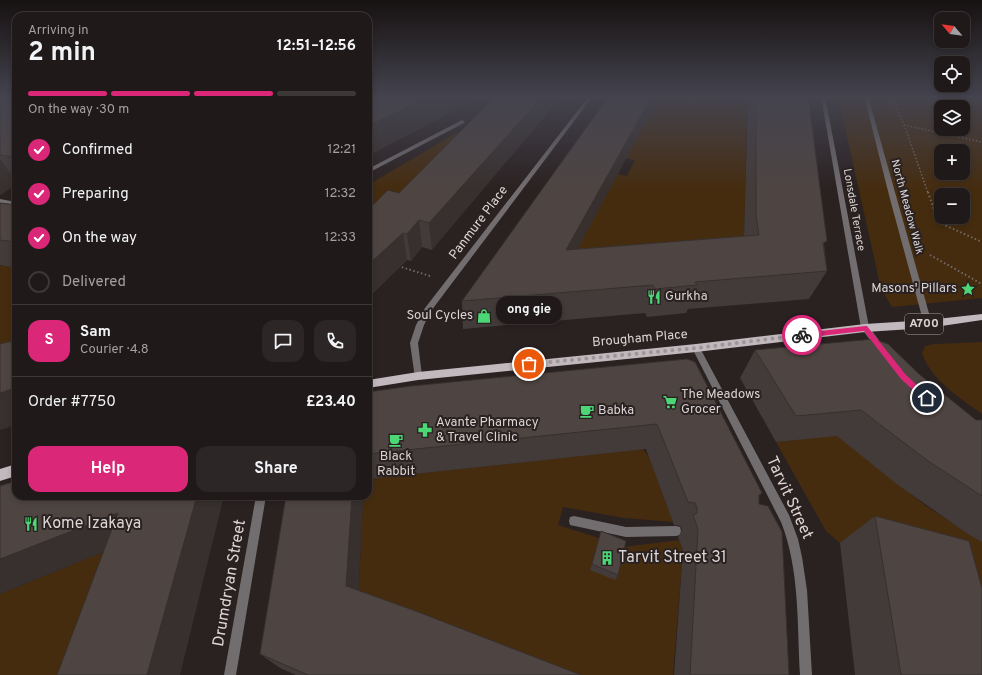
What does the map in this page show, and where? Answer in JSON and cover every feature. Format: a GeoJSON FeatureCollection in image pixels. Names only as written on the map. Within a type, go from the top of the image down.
{"type":"FeatureCollection","features":[{"type":"Feature","properties":{"kind":"main road","name":"A700"},"geometry":{"type":"LineString","coordinates":[[865,328],[928,324],[982,317]]}},
{"type":"Feature","properties":{"kind":"main road","name":"Brougham Place"},"geometry":{"type":"LineString","coordinates":[[372,383],[418,376],[696,348],[865,328]]}},
{"type":"Feature","properties":{"kind":"main road"},"geometry":{"type":"LineString","coordinates":[[0,476],[12,472]]}},
{"type":"Feature","properties":{"kind":"street"},"geometry":{"type":"LineString","coordinates":[[372,169],[451,128]]}},
{"type":"Feature","properties":{"kind":"street","name":"Panmure Place"},"geometry":{"type":"LineString","coordinates":[[418,376],[414,343],[420,325],[428,310],[567,128]]}},
{"type":"Feature","properties":{"kind":"street","name":"Lonsdale Terrace"},"geometry":{"type":"LineString","coordinates":[[829,128],[865,328]]}},
{"type":"Feature","properties":{"kind":"street","name":"North Meadow Walk"},"geometry":{"type":"LineString","coordinates":[[874,128],[928,324]]}},
{"type":"Feature","properties":{"kind":"street"},"geometry":{"type":"LineString","coordinates":[[0,201],[12,203]]}},
{"type":"Feature","properties":{"kind":"street"},"geometry":{"type":"LineString","coordinates":[[865,328],[886,355]]}},
{"type":"Feature","properties":{"kind":"street","name":"Tarvit Street"},"geometry":{"type":"LineString","coordinates":[[696,348],[779,517],[793,540],[798,557],[806,675]]}},
{"type":"Feature","properties":{"kind":"street","name":"Drumdryan Street"},"geometry":{"type":"LineString","coordinates":[[230,675],[260,500]]}},
{"type":"Feature","properties":{"kind":"street"},"geometry":{"type":"LineString","coordinates":[[574,521],[626,532],[676,531]]}},
{"type":"Feature","properties":{"kind":"path"},"geometry":{"type":"LineString","coordinates":[[905,128],[938,222],[982,242]]}},
{"type":"Feature","properties":{"kind":"path"},"geometry":{"type":"LineString","coordinates":[[915,128],[982,142]]}},
{"type":"Feature","properties":{"kind":"path"},"geometry":{"type":"LineString","coordinates":[[904,240],[982,284]]}},
{"type":"Feature","properties":{"kind":"path"},"geometry":{"type":"LineString","coordinates":[[397,265],[449,282]]}},
{"type":"Feature","properties":{"kind":"shaded area"},"geometry":{"type":"Polygon","coordinates":[[[466,128],[472,128],[372,233],[372,183],[466,128]]]}},
{"type":"Feature","properties":{"kind":"shaded area"},"geometry":{"type":"Polygon","coordinates":[[[641,128],[746,128],[744,246],[547,270],[617,174],[627,176],[635,160],[626,158],[641,128]]]}},
{"type":"Feature","properties":{"kind":"shaded area"},"geometry":{"type":"Polygon","coordinates":[[[845,128],[934,128],[934,136],[970,136],[970,128],[982,128],[982,298],[892,307],[881,289],[845,128]]]}},
{"type":"Feature","properties":{"kind":"shaded area"},"geometry":{"type":"Polygon","coordinates":[[[0,265],[12,267],[12,376],[0,380],[0,265]]]}},
{"type":"Feature","properties":{"kind":"shaded area"},"geometry":{"type":"Polygon","coordinates":[[[982,342],[982,414],[947,388],[939,380],[926,363],[922,353],[925,346],[934,344],[982,342]]]}},
{"type":"Feature","properties":{"kind":"shaded area"},"geometry":{"type":"Polygon","coordinates":[[[855,433],[850,446],[926,506],[982,542],[982,675],[924,567],[840,543],[826,531],[776,442],[855,433]]]}},
{"type":"Feature","properties":{"kind":"shaded area"},"geometry":{"type":"Polygon","coordinates":[[[643,449],[649,457],[673,522],[624,518],[563,507],[558,525],[599,538],[590,570],[623,547],[679,540],[683,550],[673,675],[542,675],[358,604],[363,500],[372,500],[372,479],[643,449]]]}},
{"type":"Feature","properties":{"kind":"shaded area"},"geometry":{"type":"Polygon","coordinates":[[[117,546],[99,675],[0,675],[0,594],[117,546]]]}},
{"type":"Feature","properties":{"kind":"building"},"geometry":{"type":"Polygon","coordinates":[[[0,128],[12,128],[12,156],[0,155],[0,128]]]}},
{"type":"Feature","properties":{"kind":"building"},"geometry":{"type":"Polygon","coordinates":[[[464,128],[515,128],[429,223],[419,220],[407,234],[403,233],[372,261],[372,206],[388,190],[399,193],[464,128]]]}},
{"type":"Feature","properties":{"kind":"building"},"geometry":{"type":"Polygon","coordinates":[[[586,128],[634,128],[566,250],[759,235],[756,215],[756,128],[812,128],[827,241],[823,243],[827,271],[695,282],[697,285],[655,289],[653,285],[462,301],[586,128]]]}},
{"type":"Feature","properties":{"kind":"building"},"geometry":{"type":"Polygon","coordinates":[[[0,203],[12,204],[12,242],[0,240],[0,203]]]}},
{"type":"Feature","properties":{"kind":"building"},"geometry":{"type":"Polygon","coordinates":[[[874,339],[888,344],[920,375],[976,420],[982,420],[982,496],[928,461],[861,410],[796,416],[755,350],[874,339]]]}},
{"type":"Feature","properties":{"kind":"building"},"geometry":{"type":"Polygon","coordinates":[[[12,341],[12,389],[0,393],[0,344],[12,341]]]}},
{"type":"Feature","properties":{"kind":"building"},"geometry":{"type":"Polygon","coordinates":[[[687,359],[695,362],[762,493],[759,495],[759,504],[768,506],[782,532],[789,675],[690,675],[698,529],[693,515],[697,513],[697,508],[695,503],[688,502],[657,424],[372,454],[372,391],[411,386],[687,359]]]}},
{"type":"Feature","properties":{"kind":"building"},"geometry":{"type":"Polygon","coordinates":[[[12,482],[12,500],[196,500],[147,675],[57,675],[118,513],[0,559],[0,486],[12,482]]]}},
{"type":"Feature","properties":{"kind":"building"},"geometry":{"type":"Polygon","coordinates":[[[285,500],[352,500],[346,586],[413,610],[581,675],[308,675],[260,654],[285,500]]]}},
{"type":"Feature","properties":{"kind":"building"},"geometry":{"type":"Polygon","coordinates":[[[875,516],[969,541],[982,588],[982,675],[901,675],[875,516]]]}},
{"type":"Feature","properties":{"kind":"building","name":"Tarvit Street 31"},"geometry":{"type":"Polygon","coordinates":[[[601,531],[626,541],[618,575],[592,564],[601,531]]]}},
{"type":"Feature","properties":{"kind":"way so far"},"geometry":{"type":"LineString","coordinates":[[529,364],[696,348],[802,335]]}},
{"type":"Feature","properties":{"kind":"place","name":"Masons' Pillars"},"geometry":{"type":"Point","coordinates":[968,289]}},
{"type":"Feature","properties":{"kind":"place","name":"Gurkha"},"geometry":{"type":"Point","coordinates":[654,297]}},
{"type":"Feature","properties":{"kind":"place","name":"Soul Cycles"},"geometry":{"type":"Point","coordinates":[484,316]}},
{"type":"Feature","properties":{"kind":"place","name":"ong gie"},"geometry":{"type":"Point","coordinates":[529,364]}},
{"type":"Feature","properties":{"kind":"place","name":"The Meadows Grocer"},"geometry":{"type":"Point","coordinates":[670,402]}},
{"type":"Feature","properties":{"kind":"place","name":"Babka"},"geometry":{"type":"Point","coordinates":[587,411]}},
{"type":"Feature","properties":{"kind":"place","name":"Avante Pharmacy & Travel Clinic"},"geometry":{"type":"Point","coordinates":[425,430]}},
{"type":"Feature","properties":{"kind":"place","name":"Black Rabbit"},"geometry":{"type":"Point","coordinates":[396,440]}},
{"type":"Feature","properties":{"kind":"place","name":"Kome Izakaya"},"geometry":{"type":"Point","coordinates":[31,524]}},
{"type":"Feature","properties":{"kind":"place","name":"Tarvit Street 31"},"geometry":{"type":"Point","coordinates":[607,558]}},
{"type":"Feature","properties":{"kind":"route"},"geometry":{"type":"LineString","coordinates":[[802,335],[865,328],[904,377],[927,398]]}}]}
